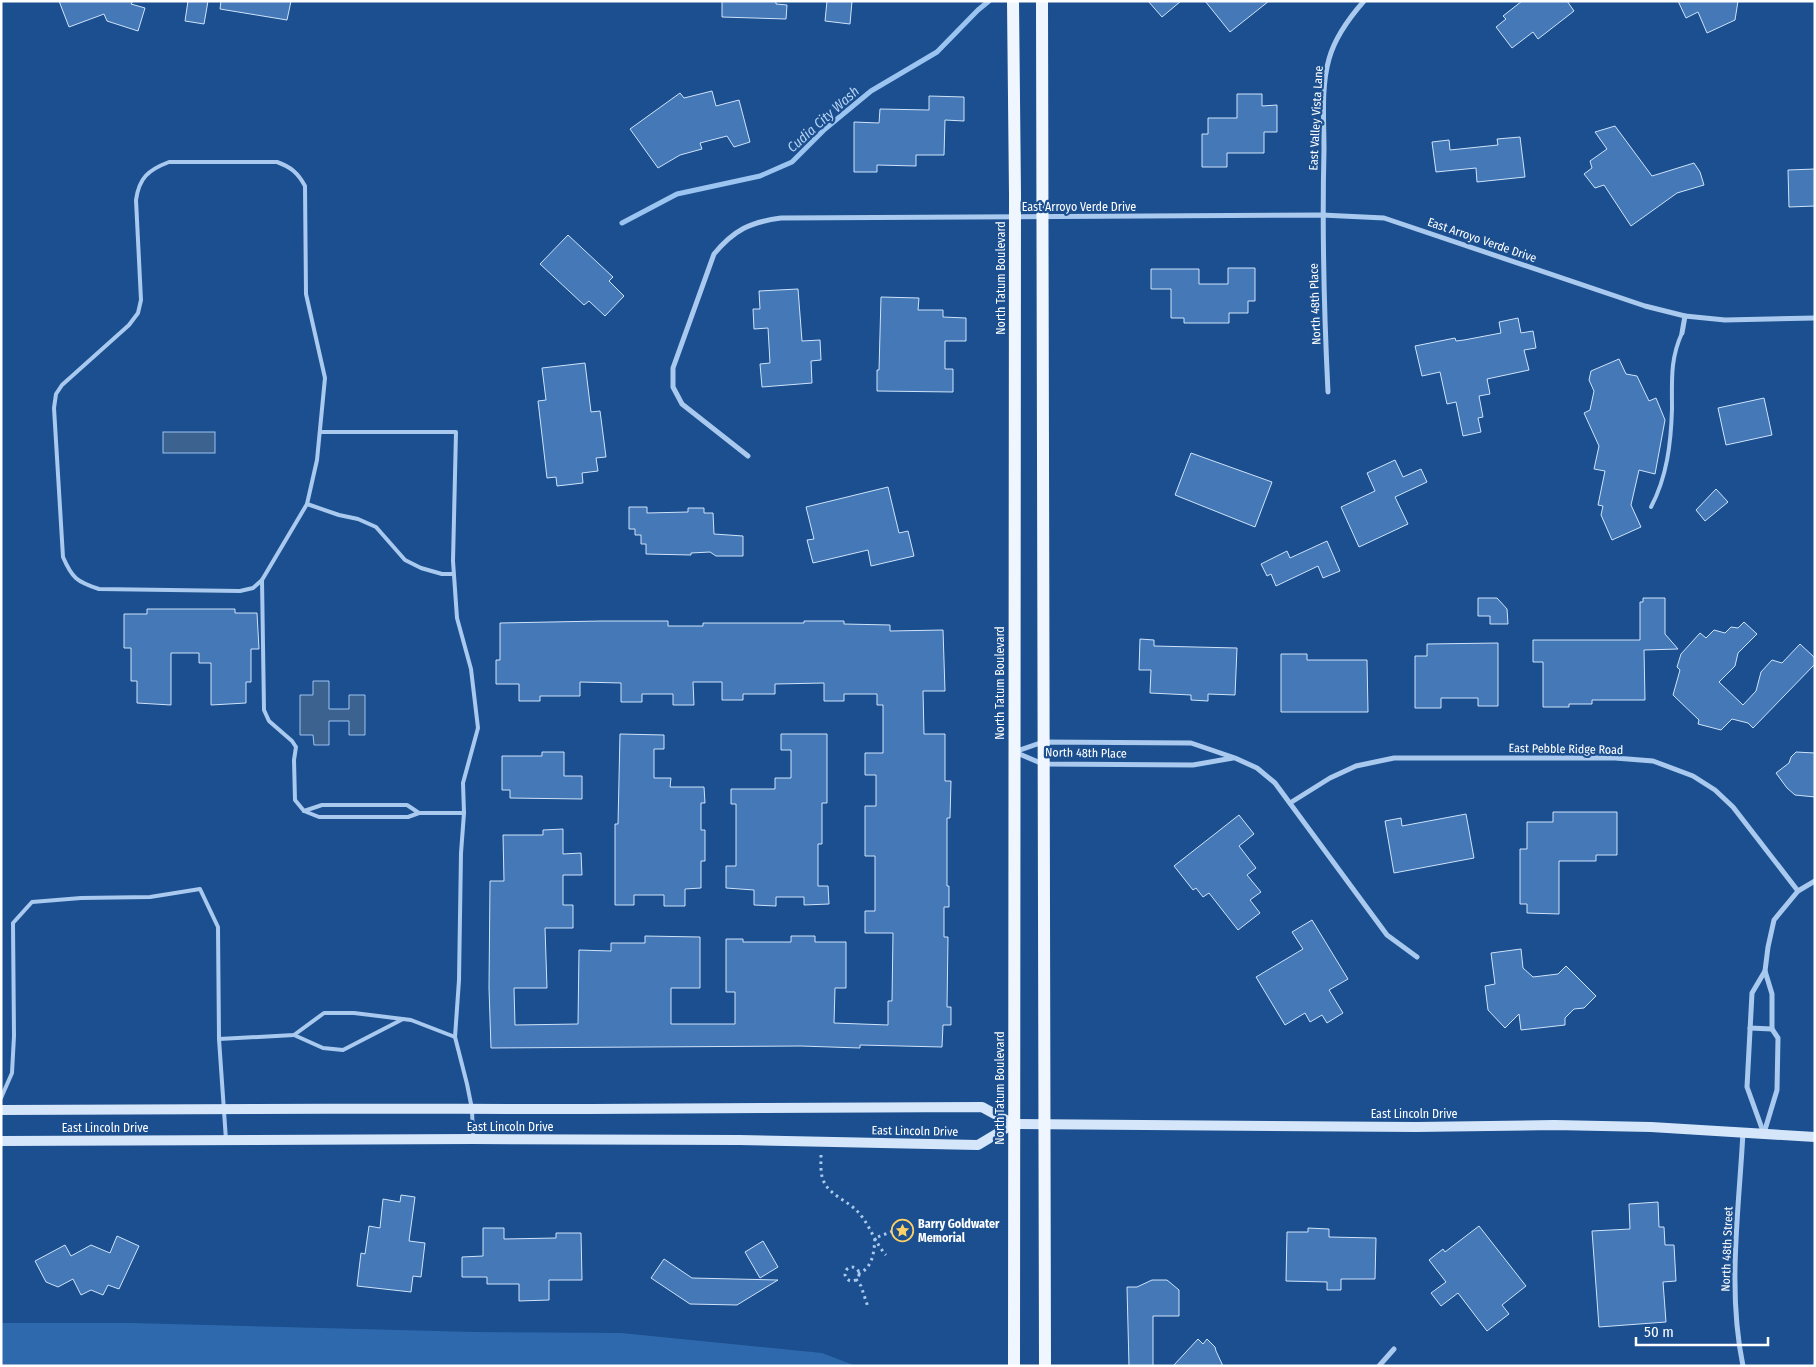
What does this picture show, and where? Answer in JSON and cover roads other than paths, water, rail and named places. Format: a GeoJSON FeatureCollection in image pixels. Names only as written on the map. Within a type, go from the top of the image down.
{"type":"FeatureCollection","features":[{"type":"Feature","properties":{"kind":"main road","name":"North Tatum Boulevard"},"geometry":{"type":"LineString","coordinates":[[1013,1],[1015,217],[1014,1366]]}},
{"type":"Feature","properties":{"kind":"main road"},"geometry":{"type":"LineString","coordinates":[[1042,1],[1045,1366]]}},
{"type":"Feature","properties":{"kind":"main road","name":"East Lincoln Drive"},"geometry":{"type":"LineString","coordinates":[[1,1110],[224,1108],[751,1110],[982,1107],[1013,1124],[1416,1127],[1554,1125],[1651,1127],[1815,1137]]}},
{"type":"Feature","properties":{"kind":"main road","name":"East Lincoln Drive"},"geometry":{"type":"LineString","coordinates":[[1,1141],[473,1139],[822,1141],[978,1145],[1013,1124]]}},
{"type":"Feature","properties":{"kind":"street","name":"East Valley Vista Lane"},"geometry":{"type":"LineString","coordinates":[[1322,216],[1325,83],[1329,59],[1338,36],[1364,1]]}},
{"type":"Feature","properties":{"kind":"street","name":"East Arroyo Verde Drive"},"geometry":{"type":"LineString","coordinates":[[748,456],[682,404],[673,388],[673,368],[714,254],[725,241],[740,230],[760,221],[781,218],[1322,216],[1384,218],[1645,306],[1685,316],[1725,320],[1815,318]]}},
{"type":"Feature","properties":{"kind":"street","name":"North 48th Place"},"geometry":{"type":"LineString","coordinates":[[1322,216],[1328,392]]}},
{"type":"Feature","properties":{"kind":"street"},"geometry":{"type":"LineString","coordinates":[[1682,333],[1685,316]]}},
{"type":"Feature","properties":{"kind":"street","name":"North 48th Place"},"geometry":{"type":"LineString","coordinates":[[1014,752],[1043,742],[1191,743],[1235,758],[1257,768],[1275,783],[1387,935],[1417,957]]}},
{"type":"Feature","properties":{"kind":"street","name":"North 48th Place"},"geometry":{"type":"LineString","coordinates":[[1014,752],[1043,764],[1193,765],[1235,758]]}},
{"type":"Feature","properties":{"kind":"street","name":"East Pebble Ridge Road"},"geometry":{"type":"LineString","coordinates":[[1290,803],[1330,778],[1356,766],[1394,758],[1615,758],[1653,761],[1693,776],[1716,790],[1733,806],[1798,891]]}},
{"type":"Feature","properties":{"kind":"street"},"geometry":{"type":"LineString","coordinates":[[1764,1134],[1777,1090],[1778,1038],[1772,1029],[1772,994],[1765,972],[1768,947],[1774,920],[1798,891],[1815,881]]}},
{"type":"Feature","properties":{"kind":"street"},"geometry":{"type":"LineString","coordinates":[[1764,1134],[1747,1086],[1752,993],[1765,972]]}},
{"type":"Feature","properties":{"kind":"street"},"geometry":{"type":"LineString","coordinates":[[1750,1028],[1772,1029]]}},
{"type":"Feature","properties":{"kind":"street","name":"North 48th Street"},"geometry":{"type":"LineString","coordinates":[[1743,1132],[1735,1266],[1735,1306],[1743,1366]]}},
{"type":"Feature","properties":{"kind":"street"},"geometry":{"type":"LineString","coordinates":[[1379,1366],[1394,1349]]}},
{"type":"Feature","properties":{"kind":"lane"},"geometry":{"type":"LineString","coordinates":[[169,162],[277,162],[290,167],[300,176],[305,186],[307,196],[306,294],[325,378],[317,460],[307,504],[262,580],[253,588],[240,591],[99,589],[82,584],[69,572],[63,557],[54,408],[56,394],[62,385],[129,325],[138,314],[141,300],[137,193],[138,186],[146,174],[157,166],[169,162]]}},
{"type":"Feature","properties":{"kind":"lane"},"geometry":{"type":"LineString","coordinates":[[1651,507],[1658,495],[1667,461],[1672,418],[1673,359],[1682,333]]}},
{"type":"Feature","properties":{"kind":"lane"},"geometry":{"type":"LineString","coordinates":[[320,432],[456,432],[453,574],[457,618],[471,670],[478,728],[464,783],[459,980],[455,1038],[464,1069],[472,1109],[473,1139]]}},
{"type":"Feature","properties":{"kind":"lane"},"geometry":{"type":"LineString","coordinates":[[307,504],[376,526],[405,560],[421,568],[442,574],[453,574]]}},
{"type":"Feature","properties":{"kind":"lane"},"geometry":{"type":"LineString","coordinates":[[262,580],[264,710],[269,721],[292,741],[296,747],[294,760],[295,800],[304,811],[319,817],[408,817],[419,813],[464,813]]}},
{"type":"Feature","properties":{"kind":"lane"},"geometry":{"type":"LineString","coordinates":[[304,811],[322,805],[407,805],[419,813]]}},
{"type":"Feature","properties":{"kind":"lane"},"geometry":{"type":"LineString","coordinates":[[1,1098],[12,1073],[14,1036],[13,923],[32,902],[81,898],[150,897],[200,889],[218,927],[219,1039],[226,1140]]}},
{"type":"Feature","properties":{"kind":"lane"},"geometry":{"type":"LineString","coordinates":[[294,1036],[324,1013],[354,1012],[411,1020],[455,1038]]}},
{"type":"Feature","properties":{"kind":"lane"},"geometry":{"type":"LineString","coordinates":[[219,1039],[294,1036],[323,1048],[343,1050],[403,1019]]}},
{"type":"Feature","properties":{"kind":"waterway","name":"Cudia City Wash"},"geometry":{"type":"LineString","coordinates":[[622,223],[677,194],[760,176],[792,162],[825,129],[871,91],[937,52],[989,1]]}},
{"type":"Feature","properties":{"kind":"place","name":"Barry Goldwater Memorial"},"geometry":{"type":"Point","coordinates":[902,1231]}}]}
